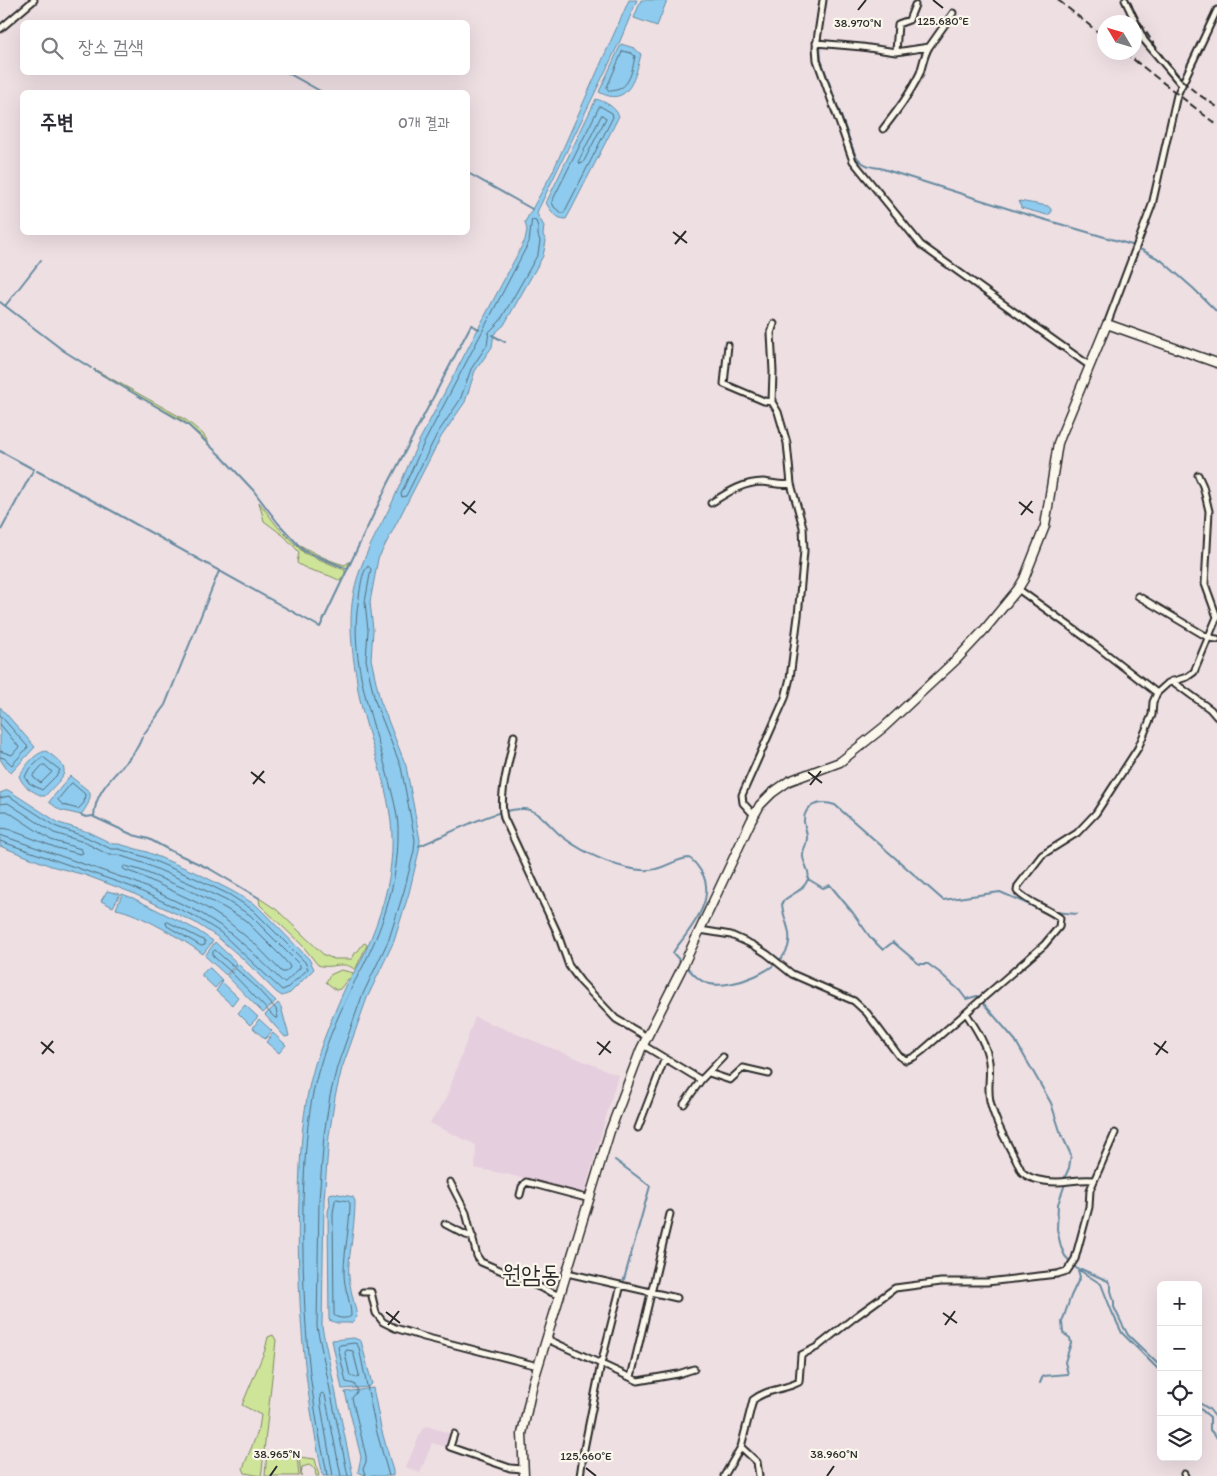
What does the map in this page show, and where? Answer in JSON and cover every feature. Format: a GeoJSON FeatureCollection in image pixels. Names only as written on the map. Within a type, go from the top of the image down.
{"type":"FeatureCollection","features":[{"type":"Feature","properties":{"kind":"main road"},"geometry":{"type":"LineString","coordinates":[[523,1472],[524,1427],[533,1383],[610,1131],[645,1041],[760,805],[772,793],[789,782],[840,762],[884,727],[957,660],[1018,589],[1024,579],[1045,526],[1058,443],[1107,324],[1217,363]]}},
{"type":"Feature","properties":{"kind":"street"},"geometry":{"type":"LineString","coordinates":[[0,29],[34,0]]}},
{"type":"Feature","properties":{"kind":"street"},"geometry":{"type":"LineString","coordinates":[[822,0],[816,43],[817,60],[854,161],[921,244],[1090,366]]}},
{"type":"Feature","properties":{"kind":"street"},"geometry":{"type":"LineString","coordinates":[[1125,0],[1144,40],[1182,85]]}},
{"type":"Feature","properties":{"kind":"street"},"geometry":{"type":"LineString","coordinates":[[896,52],[898,24],[909,20],[915,5]]}},
{"type":"Feature","properties":{"kind":"street"},"geometry":{"type":"LineString","coordinates":[[1107,324],[1152,205],[1175,102],[1217,10]]}},
{"type":"Feature","properties":{"kind":"street"},"geometry":{"type":"LineString","coordinates":[[882,129],[908,97],[921,70],[929,47],[953,13]]}},
{"type":"Feature","properties":{"kind":"street"},"geometry":{"type":"LineString","coordinates":[[816,43],[896,52],[929,47]]}},
{"type":"Feature","properties":{"kind":"street"},"geometry":{"type":"LineString","coordinates":[[754,815],[744,803],[742,795],[785,698],[790,678],[804,551],[803,527],[791,484],[787,443],[778,412],[772,402],[771,333],[774,324]]}},
{"type":"Feature","properties":{"kind":"street"},"geometry":{"type":"LineString","coordinates":[[728,345],[724,384],[764,401],[772,402]]}},
{"type":"Feature","properties":{"kind":"street"},"geometry":{"type":"LineString","coordinates":[[700,930],[731,935],[753,945],[792,974],[854,1002],[867,1013],[899,1056],[906,1060],[910,1060],[922,1051],[1044,945],[1059,928],[1060,918],[1048,909],[1021,895],[1017,891],[1018,886],[1042,855],[1077,833],[1096,813],[1138,748],[1152,715],[1153,702],[1157,694],[1172,682],[1187,677],[1194,672],[1217,616],[1205,584],[1209,511],[1203,486],[1198,475]]}},
{"type":"Feature","properties":{"kind":"street"},"geometry":{"type":"LineString","coordinates":[[710,503],[745,484],[764,482],[791,484]]}},
{"type":"Feature","properties":{"kind":"street"},"geometry":{"type":"LineString","coordinates":[[1018,589],[1086,638],[1157,694]]}},
{"type":"Feature","properties":{"kind":"street"},"geometry":{"type":"LineString","coordinates":[[1138,596],[1209,638],[1217,639]]}},
{"type":"Feature","properties":{"kind":"street"},"geometry":{"type":"LineString","coordinates":[[1172,682],[1210,709],[1217,717]]}},
{"type":"Feature","properties":{"kind":"street"},"geometry":{"type":"LineString","coordinates":[[514,736],[504,785],[502,809],[504,818],[557,932],[569,966],[616,1018],[665,1058],[701,1080]]}},
{"type":"Feature","properties":{"kind":"street"},"geometry":{"type":"LineString","coordinates":[[966,1013],[981,1040],[989,1062],[988,1089],[996,1119],[1022,1172],[1029,1178],[1060,1182],[1083,1179],[1094,1180]]}},
{"type":"Feature","properties":{"kind":"street"},"geometry":{"type":"LineString","coordinates":[[684,1104],[701,1080],[722,1057]]}},
{"type":"Feature","properties":{"kind":"street"},"geometry":{"type":"LineString","coordinates":[[638,1128],[665,1058]]}},
{"type":"Feature","properties":{"kind":"street"},"geometry":{"type":"LineString","coordinates":[[709,1072],[730,1080],[743,1068],[769,1074]]}},
{"type":"Feature","properties":{"kind":"street"},"geometry":{"type":"LineString","coordinates":[[724,1476],[742,1447],[753,1400],[765,1392],[790,1387],[799,1382],[801,1356],[817,1347],[855,1316],[895,1288],[941,1282],[987,1282],[1057,1274],[1067,1271],[1076,1260],[1089,1206],[1090,1190],[1115,1133]]}},
{"type":"Feature","properties":{"kind":"street"},"geometry":{"type":"LineString","coordinates":[[450,1182],[466,1213],[477,1256],[486,1265],[560,1296]]}},
{"type":"Feature","properties":{"kind":"street"},"geometry":{"type":"LineString","coordinates":[[520,1195],[522,1187],[526,1182],[590,1198]]}},
{"type":"Feature","properties":{"kind":"street"},"geometry":{"type":"LineString","coordinates":[[631,1377],[670,1214]]}},
{"type":"Feature","properties":{"kind":"street"},"geometry":{"type":"LineString","coordinates":[[445,1224],[473,1237]]}},
{"type":"Feature","properties":{"kind":"street"},"geometry":{"type":"LineString","coordinates":[[568,1273],[676,1298]]}},
{"type":"Feature","properties":{"kind":"street"},"geometry":{"type":"LineString","coordinates":[[580,1476],[601,1364],[621,1285]]}},
{"type":"Feature","properties":{"kind":"street"},"geometry":{"type":"LineString","coordinates":[[363,1292],[371,1292],[376,1313],[383,1322],[395,1328],[538,1366]]}},
{"type":"Feature","properties":{"kind":"street"},"geometry":{"type":"LineString","coordinates":[[547,1339],[638,1381],[678,1374],[694,1369]]}},
{"type":"Feature","properties":{"kind":"street"},"geometry":{"type":"LineString","coordinates":[[454,1434],[450,1447],[523,1472]]}},
{"type":"Feature","properties":{"kind":"street"},"geometry":{"type":"LineString","coordinates":[[742,1447],[756,1462],[759,1476]]}},
{"type":"Feature","properties":{"kind":"shaded area"},"geometry":{"type":"Polygon","coordinates":[[[475,1017],[618,1075],[584,1194],[475,1168],[476,1145],[430,1123],[446,1099],[475,1017]]]}},
{"type":"Feature","properties":{"kind":"shaded area"},"geometry":{"type":"Polygon","coordinates":[[[427,1426],[451,1434],[447,1447],[432,1443],[420,1473],[406,1467],[422,1429],[427,1426]]]}},
{"type":"Feature","properties":{"kind":"green space"},"geometry":{"type":"Polygon","coordinates":[[[94,369],[186,420],[203,434],[209,443],[184,421],[94,369]]]}},
{"type":"Feature","properties":{"kind":"green space"},"geometry":{"type":"Polygon","coordinates":[[[259,502],[277,526],[304,553],[345,570],[345,574],[340,581],[297,563],[299,552],[284,536],[264,521],[259,502]]]}},
{"type":"Feature","properties":{"kind":"green space"},"geometry":{"type":"Polygon","coordinates":[[[300,545],[345,565],[350,561],[347,568],[342,567],[315,555],[300,545]]]}},
{"type":"Feature","properties":{"kind":"green space"},"geometry":{"type":"Polygon","coordinates":[[[259,898],[277,910],[324,955],[334,959],[352,959],[365,943],[367,945],[355,970],[346,965],[318,965],[302,945],[260,905],[259,898]]]}},
{"type":"Feature","properties":{"kind":"green space"},"geometry":{"type":"Polygon","coordinates":[[[341,970],[354,973],[351,979],[348,979],[340,989],[336,990],[326,982],[330,975],[341,970]]]}},
{"type":"Feature","properties":{"kind":"green space"},"geometry":{"type":"Polygon","coordinates":[[[273,1335],[276,1340],[261,1476],[245,1473],[243,1468],[259,1429],[261,1415],[242,1405],[265,1350],[268,1337],[273,1335]]]}},
{"type":"Feature","properties":{"kind":"green space"},"geometry":{"type":"Polygon","coordinates":[[[267,1453],[297,1456],[299,1476],[265,1476],[267,1453]]]}},
{"type":"Feature","properties":{"kind":"green space"},"geometry":{"type":"Polygon","coordinates":[[[299,1457],[315,1459],[319,1476],[316,1476],[315,1469],[309,1465],[302,1467],[301,1476],[299,1457]]]}},
{"type":"Feature","properties":{"kind":"water"},"geometry":{"type":"Polygon","coordinates":[[[629,0],[637,0],[620,41],[538,210],[537,214],[544,226],[543,235],[546,241],[543,256],[504,325],[494,334],[492,347],[475,371],[465,402],[441,437],[378,559],[370,602],[373,630],[371,659],[380,700],[406,766],[420,840],[409,893],[394,941],[367,998],[342,1068],[329,1136],[324,1200],[322,1327],[353,1476],[323,1476],[310,1407],[302,1337],[298,1232],[302,1130],[307,1097],[318,1054],[347,984],[361,961],[380,913],[387,888],[392,840],[387,798],[364,717],[353,657],[351,620],[355,585],[366,555],[391,505],[419,441],[525,240],[527,230],[525,222],[553,171],[629,0]]]}},
{"type":"Feature","properties":{"kind":"water"},"geometry":{"type":"Polygon","coordinates":[[[641,0],[667,0],[657,26],[634,18],[641,0]]]}},
{"type":"Feature","properties":{"kind":"water"},"geometry":{"type":"Polygon","coordinates":[[[621,44],[634,48],[641,54],[637,71],[629,87],[618,96],[609,96],[599,92],[621,44]]]}},
{"type":"Feature","properties":{"kind":"water"},"geometry":{"type":"Polygon","coordinates":[[[596,99],[610,105],[619,116],[571,210],[566,219],[562,219],[554,214],[546,203],[596,99]]]}},
{"type":"Feature","properties":{"kind":"water"},"geometry":{"type":"Polygon","coordinates":[[[1019,201],[1048,206],[1051,209],[1051,213],[1047,215],[1021,208],[1019,201]]]}},
{"type":"Feature","properties":{"kind":"water"},"geometry":{"type":"Polygon","coordinates":[[[0,707],[35,747],[11,773],[0,759],[0,707]]]}},
{"type":"Feature","properties":{"kind":"water"},"geometry":{"type":"Polygon","coordinates":[[[46,751],[61,763],[64,773],[45,796],[42,796],[25,786],[19,776],[34,757],[46,751]]]}},
{"type":"Feature","properties":{"kind":"water"},"geometry":{"type":"Polygon","coordinates":[[[70,776],[90,792],[89,802],[81,815],[60,810],[49,802],[70,776]]]}},
{"type":"Feature","properties":{"kind":"water"},"geometry":{"type":"Polygon","coordinates":[[[8,790],[59,823],[88,832],[113,844],[147,852],[199,874],[256,905],[309,959],[314,969],[290,993],[282,996],[216,936],[194,922],[130,892],[85,875],[51,866],[0,846],[0,793],[8,790]]]}},
{"type":"Feature","properties":{"kind":"water"},"geometry":{"type":"Polygon","coordinates":[[[107,891],[120,894],[113,907],[101,901],[107,891]]]}},
{"type":"Feature","properties":{"kind":"water"},"geometry":{"type":"Polygon","coordinates":[[[122,894],[195,929],[213,941],[203,954],[149,921],[116,909],[122,894]]]}},
{"type":"Feature","properties":{"kind":"water"},"geometry":{"type":"Polygon","coordinates":[[[215,942],[237,963],[226,975],[205,956],[215,942]]]}},
{"type":"Feature","properties":{"kind":"water"},"geometry":{"type":"Polygon","coordinates":[[[238,964],[276,1001],[263,1013],[227,976],[238,964]]]}},
{"type":"Feature","properties":{"kind":"water"},"geometry":{"type":"Polygon","coordinates":[[[208,968],[222,980],[215,988],[202,976],[208,968]]]}},
{"type":"Feature","properties":{"kind":"water"},"geometry":{"type":"Polygon","coordinates":[[[222,982],[238,997],[232,1005],[216,991],[222,982]]]}},
{"type":"Feature","properties":{"kind":"water"},"geometry":{"type":"Polygon","coordinates":[[[278,1003],[281,1007],[289,1036],[285,1037],[265,1015],[278,1003]]]}},
{"type":"Feature","properties":{"kind":"water"},"geometry":{"type":"Polygon","coordinates":[[[245,1005],[258,1017],[250,1025],[238,1013],[245,1005]]]}},
{"type":"Feature","properties":{"kind":"water"},"geometry":{"type":"Polygon","coordinates":[[[259,1019],[272,1031],[265,1039],[253,1028],[259,1019]]]}},
{"type":"Feature","properties":{"kind":"water"},"geometry":{"type":"Polygon","coordinates":[[[273,1033],[286,1045],[279,1053],[266,1042],[273,1033]]]}},
{"type":"Feature","properties":{"kind":"water"},"geometry":{"type":"Polygon","coordinates":[[[334,1193],[353,1197],[355,1201],[349,1270],[357,1317],[351,1323],[337,1323],[329,1320],[328,1211],[330,1205],[329,1194],[334,1193]]]}},
{"type":"Feature","properties":{"kind":"water"},"geometry":{"type":"Polygon","coordinates":[[[354,1338],[361,1341],[372,1384],[368,1387],[342,1389],[332,1340],[354,1338]]]}},
{"type":"Feature","properties":{"kind":"water"},"geometry":{"type":"Polygon","coordinates":[[[373,1388],[393,1476],[367,1476],[358,1472],[361,1457],[345,1392],[373,1388]]]}},
{"type":"Feature","properties":{"kind":"waterway"},"geometry":{"type":"LineString","coordinates":[[820,47],[821,60],[854,152],[862,162],[868,166],[880,168],[1022,213],[1132,245],[1161,260],[1217,312]]}},
{"type":"Feature","properties":{"kind":"waterway"},"geometry":{"type":"LineString","coordinates":[[291,75],[318,90]]}},
{"type":"Feature","properties":{"kind":"waterway"},"geometry":{"type":"LineString","coordinates":[[470,174],[532,209]]}},
{"type":"Feature","properties":{"kind":"waterway"},"geometry":{"type":"LineString","coordinates":[[5,306],[41,260]]}},
{"type":"Feature","properties":{"kind":"waterway"},"geometry":{"type":"LineString","coordinates":[[0,302],[64,351],[91,368]]}},
{"type":"Feature","properties":{"kind":"waterway"},"geometry":{"type":"LineString","coordinates":[[37,471],[320,627],[388,484],[471,325],[479,329]]}},
{"type":"Feature","properties":{"kind":"waterway"},"geometry":{"type":"LineString","coordinates":[[492,335],[505,342]]}},
{"type":"Feature","properties":{"kind":"waterway"},"geometry":{"type":"LineString","coordinates":[[94,370],[188,425],[253,490],[278,523],[304,551],[348,569]]}},
{"type":"Feature","properties":{"kind":"waterway"},"geometry":{"type":"LineString","coordinates":[[0,451],[33,469]]}},
{"type":"Feature","properties":{"kind":"waterway"},"geometry":{"type":"LineString","coordinates":[[8,517],[34,469]]}},
{"type":"Feature","properties":{"kind":"waterway"},"geometry":{"type":"LineString","coordinates":[[0,532],[7,519]]}},
{"type":"Feature","properties":{"kind":"waterway"},"geometry":{"type":"LineString","coordinates":[[144,734],[165,705],[219,571]]}},
{"type":"Feature","properties":{"kind":"waterway"},"geometry":{"type":"LineString","coordinates":[[142,737],[137,748],[107,783],[96,804],[94,817],[133,835],[149,839],[210,869],[259,898]]}},
{"type":"Feature","properties":{"kind":"waterway"},"geometry":{"type":"LineString","coordinates":[[686,966],[694,975],[710,984],[731,984],[743,981],[766,970],[784,955],[788,947],[789,935],[782,902],[803,887],[808,879],[809,874],[803,857],[807,838],[804,816],[810,807],[819,803],[835,805],[943,900],[1000,892],[1044,911]]}},
{"type":"Feature","properties":{"kind":"waterway"},"geometry":{"type":"LineString","coordinates":[[419,846],[485,817],[524,809],[541,816],[572,844],[616,865],[639,870],[654,870],[678,860],[689,858],[702,873],[706,883],[706,894],[699,914],[673,953],[682,963]]}},
{"type":"Feature","properties":{"kind":"waterway"},"geometry":{"type":"LineString","coordinates":[[81,815],[86,817],[93,816]]}},
{"type":"Feature","properties":{"kind":"waterway"},"geometry":{"type":"LineString","coordinates":[[808,879],[823,888],[830,885],[870,937],[882,949],[893,942],[919,964],[928,964],[939,972],[966,999],[977,996],[1015,1040],[1051,1103],[1060,1131],[1071,1155],[1069,1168],[1064,1179]]}},
{"type":"Feature","properties":{"kind":"waterway"},"geometry":{"type":"LineString","coordinates":[[1054,912],[1077,914]]}},
{"type":"Feature","properties":{"kind":"waterway"},"geometry":{"type":"LineString","coordinates":[[615,1160],[650,1186],[623,1283]]}},
{"type":"Feature","properties":{"kind":"waterway"},"geometry":{"type":"LineString","coordinates":[[1065,1184],[1058,1204],[1057,1229],[1065,1256],[1076,1268],[1101,1284],[1122,1333],[1160,1371]]}},
{"type":"Feature","properties":{"kind":"waterway"},"geometry":{"type":"LineString","coordinates":[[1040,1383],[1043,1376],[1068,1374],[1065,1362],[1071,1343],[1070,1338],[1063,1333],[1062,1322],[1080,1277],[1078,1270],[1081,1269],[1108,1281],[1111,1286],[1114,1307],[1128,1335],[1157,1363]]}},
{"type":"Feature","properties":{"kind":"waterway"},"geometry":{"type":"LineString","coordinates":[[585,1457],[616,1315]]}},
{"type":"Feature","properties":{"kind":"waterway"},"geometry":{"type":"LineString","coordinates":[[1202,1405],[1209,1409],[1217,1419]]}},
{"type":"Feature","properties":{"kind":"waterway"},"geometry":{"type":"LineString","coordinates":[[1202,1410],[1210,1417],[1210,1430],[1217,1438]]}},
{"type":"Feature","properties":{"kind":"waterway"},"geometry":{"type":"LineString","coordinates":[[583,1476],[584,1464]]}},
{"type":"Feature","properties":{"kind":"railway"},"geometry":{"type":"LineString","coordinates":[[1058,0],[1097,31]]}},
{"type":"Feature","properties":{"kind":"railway"},"geometry":{"type":"LineString","coordinates":[[1129,0],[1146,32],[1175,72],[1191,88],[1217,107]]}},
{"type":"Feature","properties":{"kind":"railway"},"geometry":{"type":"LineString","coordinates":[[1134,60],[1217,125]]}},
{"type":"Feature","properties":{"kind":"district","name":"원암동"},"geometry":{"type":"Point","coordinates":[531,1274]}}]}
